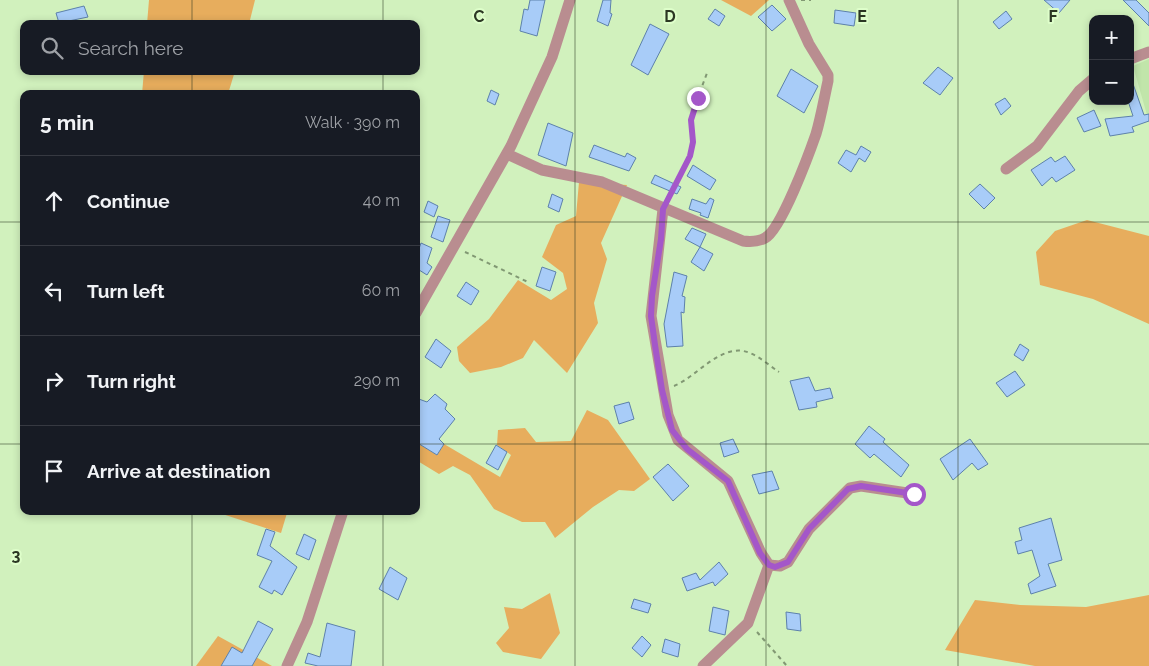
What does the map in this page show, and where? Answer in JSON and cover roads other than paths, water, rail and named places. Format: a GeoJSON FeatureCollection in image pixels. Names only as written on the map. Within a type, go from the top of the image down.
{"type":"FeatureCollection","features":[{"type":"Feature","properties":{"kind":"street"},"geometry":{"type":"LineString","coordinates":[[420,306],[507,154],[552,57],[570,0]]}},
{"type":"Feature","properties":{"kind":"street"},"geometry":{"type":"LineString","coordinates":[[507,154],[542,170],[602,182],[743,241],[754,242],[766,238],[772,232],[784,212],[816,133],[828,81],[828,75],[809,44],[789,0]]}},
{"type":"Feature","properties":{"kind":"street"},"geometry":{"type":"LineString","coordinates":[[1134,58],[1149,52]]}},
{"type":"Feature","properties":{"kind":"street"},"geometry":{"type":"LineString","coordinates":[[1006,169],[1037,146],[1079,91],[1089,82]]}},
{"type":"Feature","properties":{"kind":"street"},"geometry":{"type":"LineString","coordinates":[[663,209],[651,316],[662,390],[672,430],[678,440],[728,481],[760,553],[769,565],[780,566],[788,562],[809,529],[850,488],[861,486],[914,494]]}},
{"type":"Feature","properties":{"kind":"street"},"geometry":{"type":"LineString","coordinates":[[287,666],[307,622],[342,515]]}},
{"type":"Feature","properties":{"kind":"street"},"geometry":{"type":"LineString","coordinates":[[702,666],[748,623],[769,565]]}}]}
